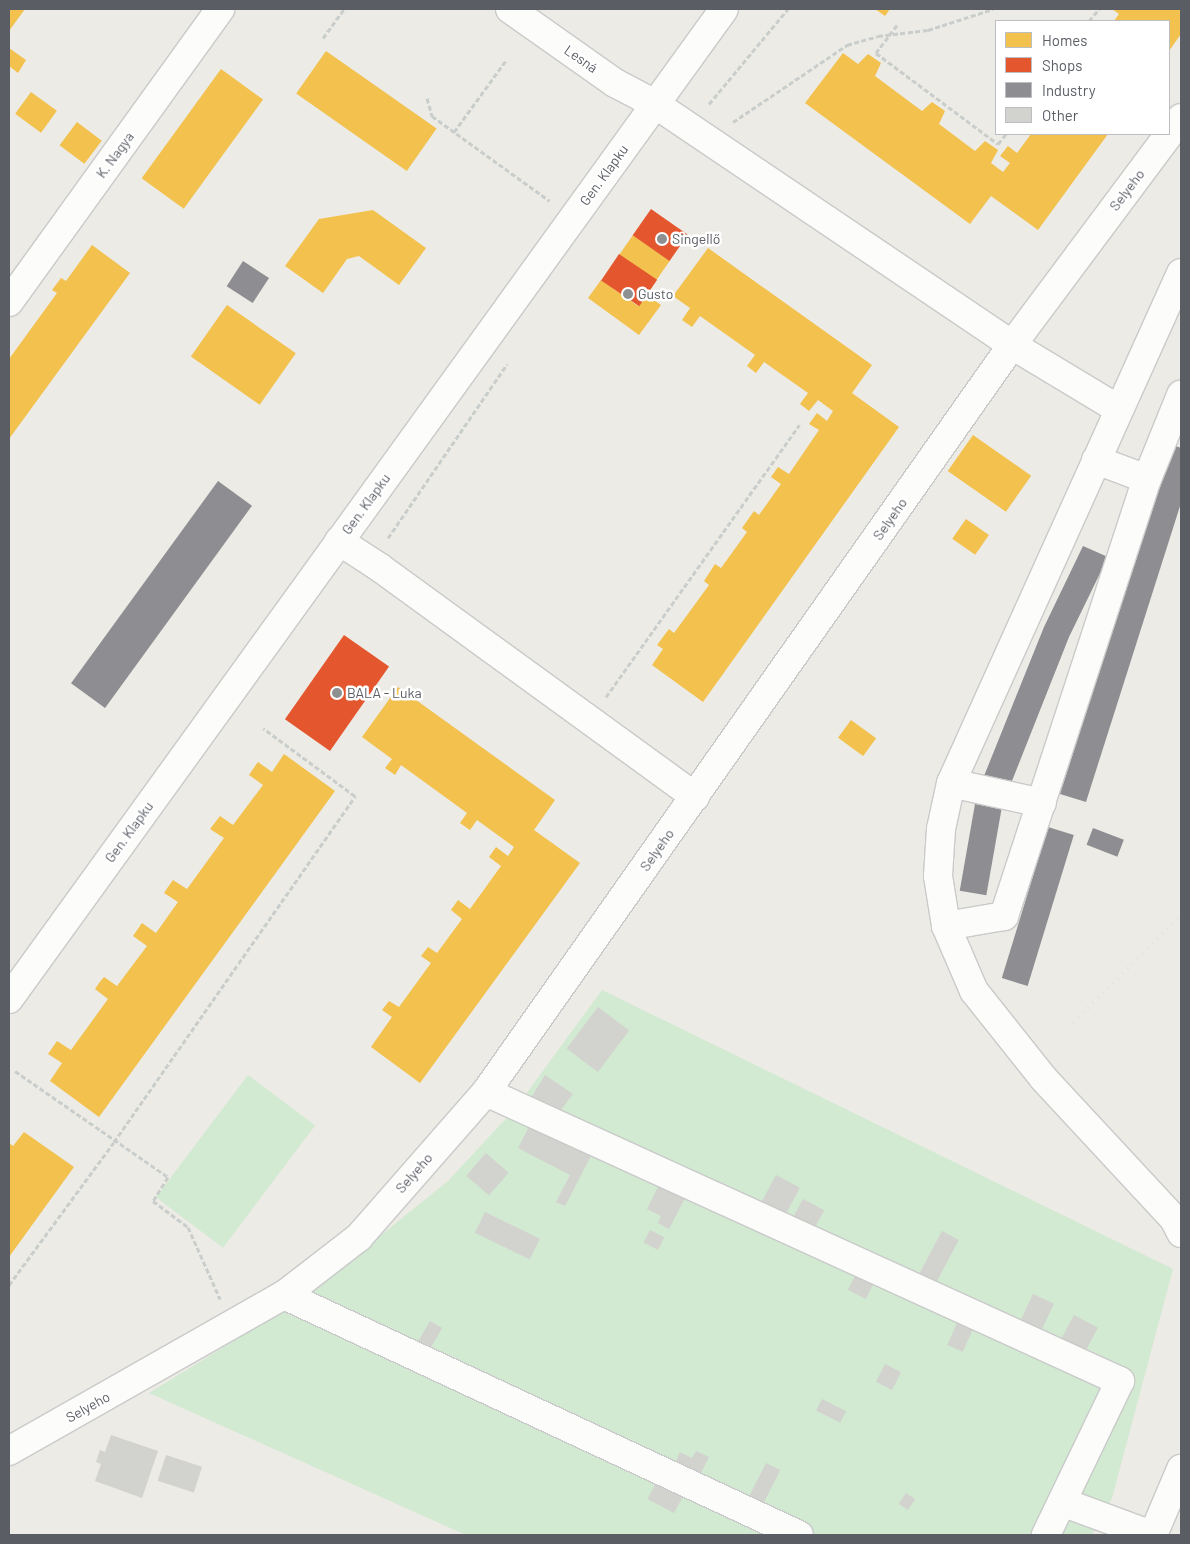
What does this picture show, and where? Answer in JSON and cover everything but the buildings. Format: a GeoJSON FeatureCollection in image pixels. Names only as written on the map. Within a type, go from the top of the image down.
{"type":"FeatureCollection","features":[{"type":"Feature","properties":{"kind":"street","name":"K. Nagya"},"geometry":{"type":"LineString","coordinates":[[9,302],[220,9]]}},
{"type":"Feature","properties":{"kind":"street","name":"Lesná"},"geometry":{"type":"LineString","coordinates":[[510,9],[615,83],[655,104],[1012,345],[1118,409]]}},
{"type":"Feature","properties":{"kind":"street","name":"Gen. Klapku"},"geometry":{"type":"LineString","coordinates":[[9,999],[724,9]]}},
{"type":"Feature","properties":{"kind":"street","name":"Selyeho"},"geometry":{"type":"LineString","coordinates":[[1170,133],[1181,118]]}},
{"type":"Feature","properties":{"kind":"street","name":"Selyeho"},"geometry":{"type":"LineString","coordinates":[[9,1451],[284,1295],[358,1237],[486,1092],[1012,345],[1168,135]]}},
{"type":"Feature","properties":{"kind":"street"},"geometry":{"type":"LineString","coordinates":[[1181,273],[1118,409],[951,783],[941,829],[938,876],[946,926],[974,991],[1044,1079],[1174,1219],[1181,1233]]}},
{"type":"Feature","properties":{"kind":"street"},"geometry":{"type":"LineString","coordinates":[[946,926],[1004,916],[1147,479],[1181,394]]}},
{"type":"Feature","properties":{"kind":"street"},"geometry":{"type":"LineString","coordinates":[[1096,460],[1147,479]]}},
{"type":"Feature","properties":{"kind":"street"},"geometry":{"type":"LineString","coordinates":[[339,541],[379,567],[695,797]]}},
{"type":"Feature","properties":{"kind":"street"},"geometry":{"type":"LineString","coordinates":[[951,783],[1042,803]]}},
{"type":"Feature","properties":{"kind":"street"},"geometry":{"type":"LineString","coordinates":[[486,1092],[1120,1381],[1046,1535]]}},
{"type":"Feature","properties":{"kind":"street"},"geometry":{"type":"LineString","coordinates":[[284,1295],[799,1535]]}},
{"type":"Feature","properties":{"kind":"street"},"geometry":{"type":"LineString","coordinates":[[1062,1502],[1152,1535],[1181,1469]]}},
{"type":"Feature","properties":{"kind":"path"},"geometry":{"type":"LineString","coordinates":[[324,38],[344,9]]}},
{"type":"Feature","properties":{"kind":"path"},"geometry":{"type":"LineString","coordinates":[[699,134],[788,9]]}},
{"type":"Feature","properties":{"kind":"path"},"geometry":{"type":"LineString","coordinates":[[699,134],[847,45],[928,30],[993,9]]}},
{"type":"Feature","properties":{"kind":"path"},"geometry":{"type":"LineString","coordinates":[[1090,20],[1099,9]]}},
{"type":"Feature","properties":{"kind":"path"},"geometry":{"type":"LineString","coordinates":[[898,25],[876,53],[998,144],[1005,135]]}},
{"type":"Feature","properties":{"kind":"path"},"geometry":{"type":"LineString","coordinates":[[454,132],[507,59]]}},
{"type":"Feature","properties":{"kind":"path"},"geometry":{"type":"LineString","coordinates":[[427,98],[432,116],[554,203]]}},
{"type":"Feature","properties":{"kind":"path"},"geometry":{"type":"LineString","coordinates":[[379,567],[388,536],[485,400],[508,362]]}},
{"type":"Feature","properties":{"kind":"path"},"geometry":{"type":"LineString","coordinates":[[589,720],[799,425]]}},
{"type":"Feature","properties":{"kind":"path"},"geometry":{"type":"LineString","coordinates":[[9,1285],[114,1142],[355,796],[263,728]]}},
{"type":"Feature","properties":{"kind":"path"},"geometry":{"type":"LineString","coordinates":[[15,1071],[114,1142],[168,1177],[153,1200],[188,1228],[232,1326]]}},
{"type":"Feature","properties":{"kind":"green space"},"geometry":{"type":"Polygon","coordinates":[[[602,990],[1173,1269],[1112,1498],[1092,1535],[466,1535],[149,1393],[302,1299],[448,1181],[515,1109],[602,990]]]}},
{"type":"Feature","properties":{"kind":"green space"},"geometry":{"type":"Polygon","coordinates":[[[248,1075],[315,1126],[223,1248],[156,1197],[248,1075]]]}},
{"type":"Feature","properties":{"kind":"railway"},"geometry":{"type":"LineString","coordinates":[[1073,1023],[1181,915]]}},
{"type":"Feature","properties":{"kind":"place","name":"Singellő"},"geometry":{"type":"Point","coordinates":[662,239]}},
{"type":"Feature","properties":{"kind":"place","name":"Gusto"},"geometry":{"type":"Point","coordinates":[628,294]}},
{"type":"Feature","properties":{"kind":"place","name":"BALA - Luka"},"geometry":{"type":"Point","coordinates":[337,693]}}]}
